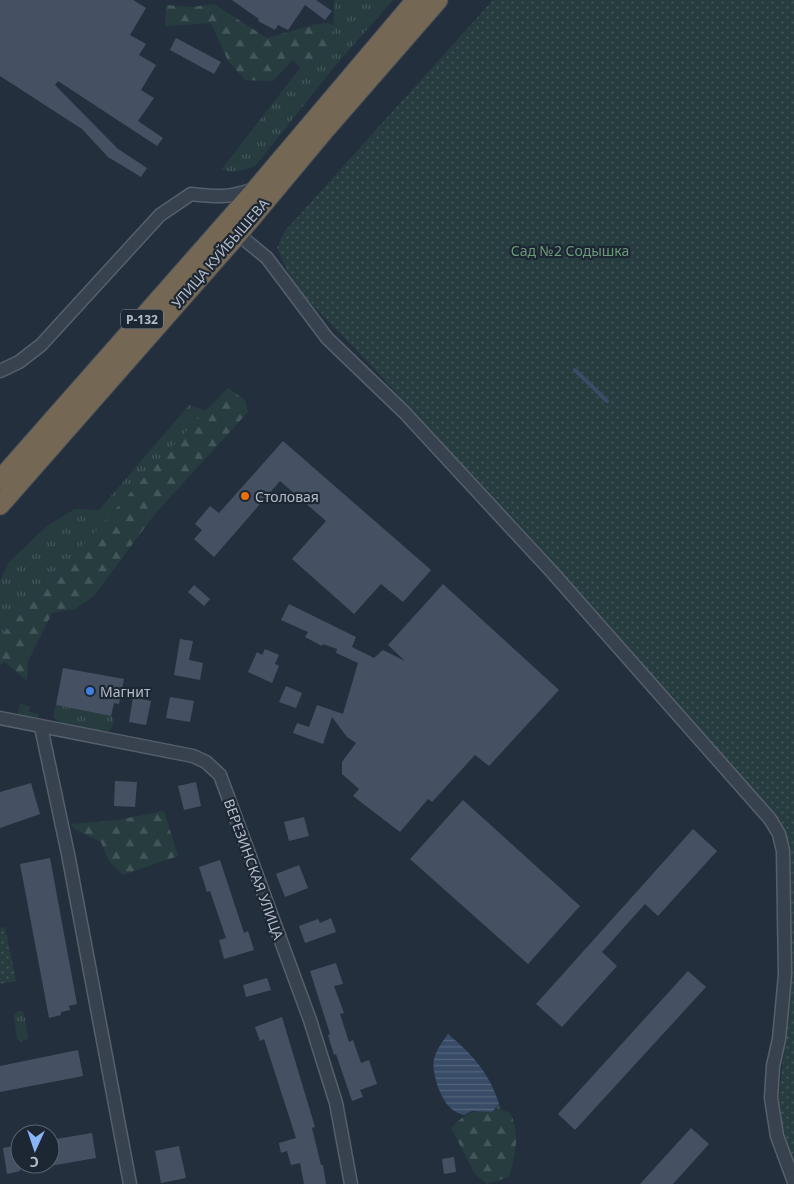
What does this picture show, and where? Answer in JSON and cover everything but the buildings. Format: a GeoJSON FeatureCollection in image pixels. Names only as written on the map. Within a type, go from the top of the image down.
{"type":"FeatureCollection","features":[{"type":"Feature","properties":{"kind":"highway","name":"УЛИЦА КУЙБЫШЕВА"},"geometry":{"type":"LineString","coordinates":[[0,480],[257,188],[416,0]]}},
{"type":"Feature","properties":{"kind":"highway","name":"УЛИЦА КУЙБЫШЕВА"},"geometry":{"type":"LineString","coordinates":[[0,505],[238,234],[438,0]]}},
{"type":"Feature","properties":{"kind":"street"},"geometry":{"type":"LineString","coordinates":[[0,371],[19,362],[41,345],[160,215],[191,194],[217,197],[236,196],[257,188]]}},
{"type":"Feature","properties":{"kind":"street"},"geometry":{"type":"LineString","coordinates":[[238,234],[267,258],[327,338],[404,412],[552,572],[770,819],[779,834],[782,851],[785,975],[779,1039],[773,1066],[771,1098],[777,1136],[794,1182]]}},
{"type":"Feature","properties":{"kind":"street","name":"ВЕРЕЗИНСКАЯ УЛИЦА"},"geometry":{"type":"LineString","coordinates":[[0,718],[194,756],[206,762],[220,775],[310,1020],[336,1104],[351,1184]]}},
{"type":"Feature","properties":{"kind":"street"},"geometry":{"type":"LineString","coordinates":[[41,727],[70,864],[130,1184]]}},
{"type":"Feature","properties":{"kind":"green space"},"geometry":{"type":"Polygon","coordinates":[[[334,0],[393,0],[335,66],[256,165],[239,171],[221,170],[300,68],[333,49],[334,0]]]}},
{"type":"Feature","properties":{"kind":"green space","name":"Сад №2 Содышка"},"geometry":{"type":"Polygon","coordinates":[[[493,0],[794,0],[794,1165],[777,1115],[792,976],[787,836],[761,801],[636,660],[367,361],[295,287],[277,248],[284,232],[493,0]]]}},
{"type":"Feature","properties":{"kind":"green space"},"geometry":{"type":"Polygon","coordinates":[[[214,4],[267,38],[316,24],[329,23],[334,26],[333,49],[300,68],[293,60],[273,81],[245,80],[228,61],[211,23],[165,26],[166,5],[192,7],[214,4]]]}},
{"type":"Feature","properties":{"kind":"green space"},"geometry":{"type":"Polygon","coordinates":[[[228,388],[245,400],[248,412],[154,515],[94,596],[75,609],[52,613],[28,661],[27,681],[4,661],[0,666],[0,637],[189,428],[228,388]]]}},
{"type":"Feature","properties":{"kind":"green space"},"geometry":{"type":"Polygon","coordinates":[[[189,405],[206,411],[0,637],[0,581],[9,562],[48,525],[75,509],[99,510],[189,405]]]}},
{"type":"Feature","properties":{"kind":"green space"},"geometry":{"type":"Polygon","coordinates":[[[20,704],[30,706],[29,712],[39,714],[38,720],[17,716],[20,704]]]}},
{"type":"Feature","properties":{"kind":"green space"},"geometry":{"type":"Polygon","coordinates":[[[56,705],[111,716],[114,719],[112,728],[107,732],[60,724],[53,716],[56,705]]]}},
{"type":"Feature","properties":{"kind":"green space"},"geometry":{"type":"Polygon","coordinates":[[[164,811],[178,856],[123,875],[109,861],[101,842],[74,829],[71,824],[117,820],[164,811]]]}},
{"type":"Feature","properties":{"kind":"green space"},"geometry":{"type":"Polygon","coordinates":[[[5,927],[16,981],[0,984],[0,928],[5,927]]]}},
{"type":"Feature","properties":{"kind":"green space"},"geometry":{"type":"Polygon","coordinates":[[[17,1011],[24,1013],[28,1037],[21,1042],[17,1039],[14,1015],[17,1011]]]}},
{"type":"Feature","properties":{"kind":"green space"},"geometry":{"type":"Polygon","coordinates":[[[499,1104],[500,1109],[510,1113],[513,1121],[516,1137],[515,1153],[509,1177],[487,1184],[475,1174],[451,1128],[473,1112],[492,1112],[499,1104]]]}},
{"type":"Feature","properties":{"kind":"water"},"geometry":{"type":"Polygon","coordinates":[[[448,1034],[465,1049],[491,1083],[499,1104],[492,1112],[472,1111],[464,1115],[458,1113],[449,1106],[441,1094],[433,1065],[437,1052],[448,1034]]]}},
{"type":"Feature","properties":{"kind":"waterway"},"geometry":{"type":"LineString","coordinates":[[575,370],[607,401]]}},
{"type":"Feature","properties":{"kind":"place","name":"Столовая"},"geometry":{"type":"Point","coordinates":[245,496]}},
{"type":"Feature","properties":{"kind":"place","name":"Магнит"},"geometry":{"type":"Point","coordinates":[90,691]}}]}
